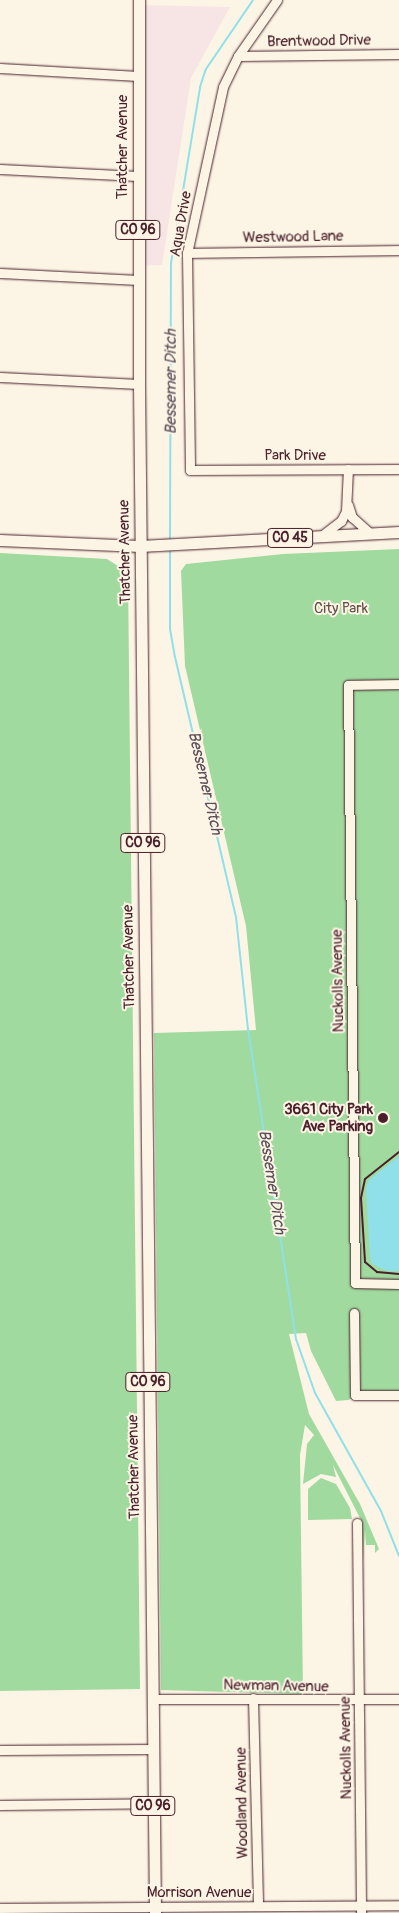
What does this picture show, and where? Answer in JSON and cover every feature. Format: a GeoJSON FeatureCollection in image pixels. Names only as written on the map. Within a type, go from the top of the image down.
{"type":"FeatureCollection","features":[{"type":"Feature","properties":{"kind":"main road","name":"Thatcher Avenue"},"geometry":{"type":"LineString","coordinates":[[139,0],[138,384],[155,1910]]}},
{"type":"Feature","properties":{"kind":"main road","name":"CO 45"},"geometry":{"type":"LineString","coordinates":[[0,540],[162,546],[399,532]]}},
{"type":"Feature","properties":{"kind":"street","name":"Aqua Drive"},"geometry":{"type":"LineString","coordinates":[[190,470],[187,253],[223,87],[238,56],[277,0]]}},
{"type":"Feature","properties":{"kind":"street","name":"Brentwood Drive"},"geometry":{"type":"LineString","coordinates":[[238,56],[399,54]]}},
{"type":"Feature","properties":{"kind":"street"},"geometry":{"type":"LineString","coordinates":[[0,68],[138,76]]}},
{"type":"Feature","properties":{"kind":"street"},"geometry":{"type":"LineString","coordinates":[[0,169],[138,176]]}},
{"type":"Feature","properties":{"kind":"street","name":"Westwood Lane"},"geometry":{"type":"LineString","coordinates":[[187,253],[399,250]]}},
{"type":"Feature","properties":{"kind":"street"},"geometry":{"type":"LineString","coordinates":[[0,273],[138,280]]}},
{"type":"Feature","properties":{"kind":"street"},"geometry":{"type":"LineString","coordinates":[[0,377],[138,384]]}},
{"type":"Feature","properties":{"kind":"street"},"geometry":{"type":"LineString","coordinates":[[348,469],[348,504],[352,517],[370,533]]}},
{"type":"Feature","properties":{"kind":"street","name":"Park Drive"},"geometry":{"type":"LineString","coordinates":[[190,470],[399,469]]}},
{"type":"Feature","properties":{"kind":"street"},"geometry":{"type":"LineString","coordinates":[[321,536],[341,521],[348,504]]}},
{"type":"Feature","properties":{"kind":"street","name":"Nuckolls Avenue"},"geometry":{"type":"LineString","coordinates":[[399,684],[348,685],[355,1283],[399,1284]]}},
{"type":"Feature","properties":{"kind":"street"},"geometry":{"type":"LineString","coordinates":[[354,1313],[355,1395],[399,1395]]}},
{"type":"Feature","properties":{"kind":"street","name":"Nuckolls Avenue"},"geometry":{"type":"LineString","coordinates":[[358,1523],[361,1909]]}},
{"type":"Feature","properties":{"kind":"street","name":"Woodland Avenue"},"geometry":{"type":"LineString","coordinates":[[254,1698],[258,1906]]}},
{"type":"Feature","properties":{"kind":"street","name":"Newman Avenue"},"geometry":{"type":"LineString","coordinates":[[152,1699],[399,1700]]}},
{"type":"Feature","properties":{"kind":"street"},"geometry":{"type":"LineString","coordinates":[[0,1750],[152,1749]]}},
{"type":"Feature","properties":{"kind":"street"},"geometry":{"type":"LineString","coordinates":[[0,1805],[153,1803]]}},
{"type":"Feature","properties":{"kind":"street","name":"Morrison Avenue"},"geometry":{"type":"LineString","coordinates":[[0,1908],[155,1910],[258,1906],[361,1909],[399,1905]]}},
{"type":"Feature","properties":{"kind":"shaded area"},"geometry":{"type":"Polygon","coordinates":[[[139,5],[230,7],[191,78],[162,265],[138,266],[139,5]]]}},
{"type":"Feature","properties":{"kind":"green space","name":"City Park"},"geometry":{"type":"Polygon","coordinates":[[[399,549],[399,1391],[368,1392],[348,1400],[336,1401],[311,1351],[306,1333],[289,1334],[309,1414],[360,1504],[379,1549],[375,1553],[375,1545],[366,1545],[365,1530],[363,1561],[362,1522],[333,1465],[336,1477],[321,1474],[303,1484],[307,1444],[314,1435],[305,1425],[300,1455],[303,1694],[161,1690],[154,1033],[256,1030],[246,926],[185,666],[181,571],[186,564],[283,554],[399,549]]]}},
{"type":"Feature","properties":{"kind":"green space"},"geometry":{"type":"Polygon","coordinates":[[[0,553],[107,559],[121,568],[128,576],[140,1689],[0,1691],[0,553]]]}},
{"type":"Feature","properties":{"kind":"green space"},"geometry":{"type":"Polygon","coordinates":[[[321,1478],[336,1484],[350,1508],[352,1519],[308,1520],[308,1489],[321,1478]]]}},
{"type":"Feature","properties":{"kind":"water"},"geometry":{"type":"Polygon","coordinates":[[[399,1156],[399,1271],[387,1271],[372,1264],[370,1257],[366,1188],[369,1180],[399,1156]]]}},
{"type":"Feature","properties":{"kind":"waterway","name":"Bessemer Ditch"},"geometry":{"type":"LineString","coordinates":[[170,540],[171,263],[200,87],[206,69],[253,0]]}},
{"type":"Feature","properties":{"kind":"waterway","name":"Bessemer Ditch"},"geometry":{"type":"LineString","coordinates":[[170,549],[170,629],[236,917],[248,1029],[296,1339],[315,1393],[381,1511],[399,1556]]}},
{"type":"Feature","properties":{"kind":"railway"},"geometry":{"type":"LineString","coordinates":[[399,1152],[365,1179],[361,1198],[365,1262],[377,1272],[399,1274]]}},
{"type":"Feature","properties":{"kind":"place","name":"3661 City Park Ave Parking"},"geometry":{"type":"Point","coordinates":[383,1118]}}]}
